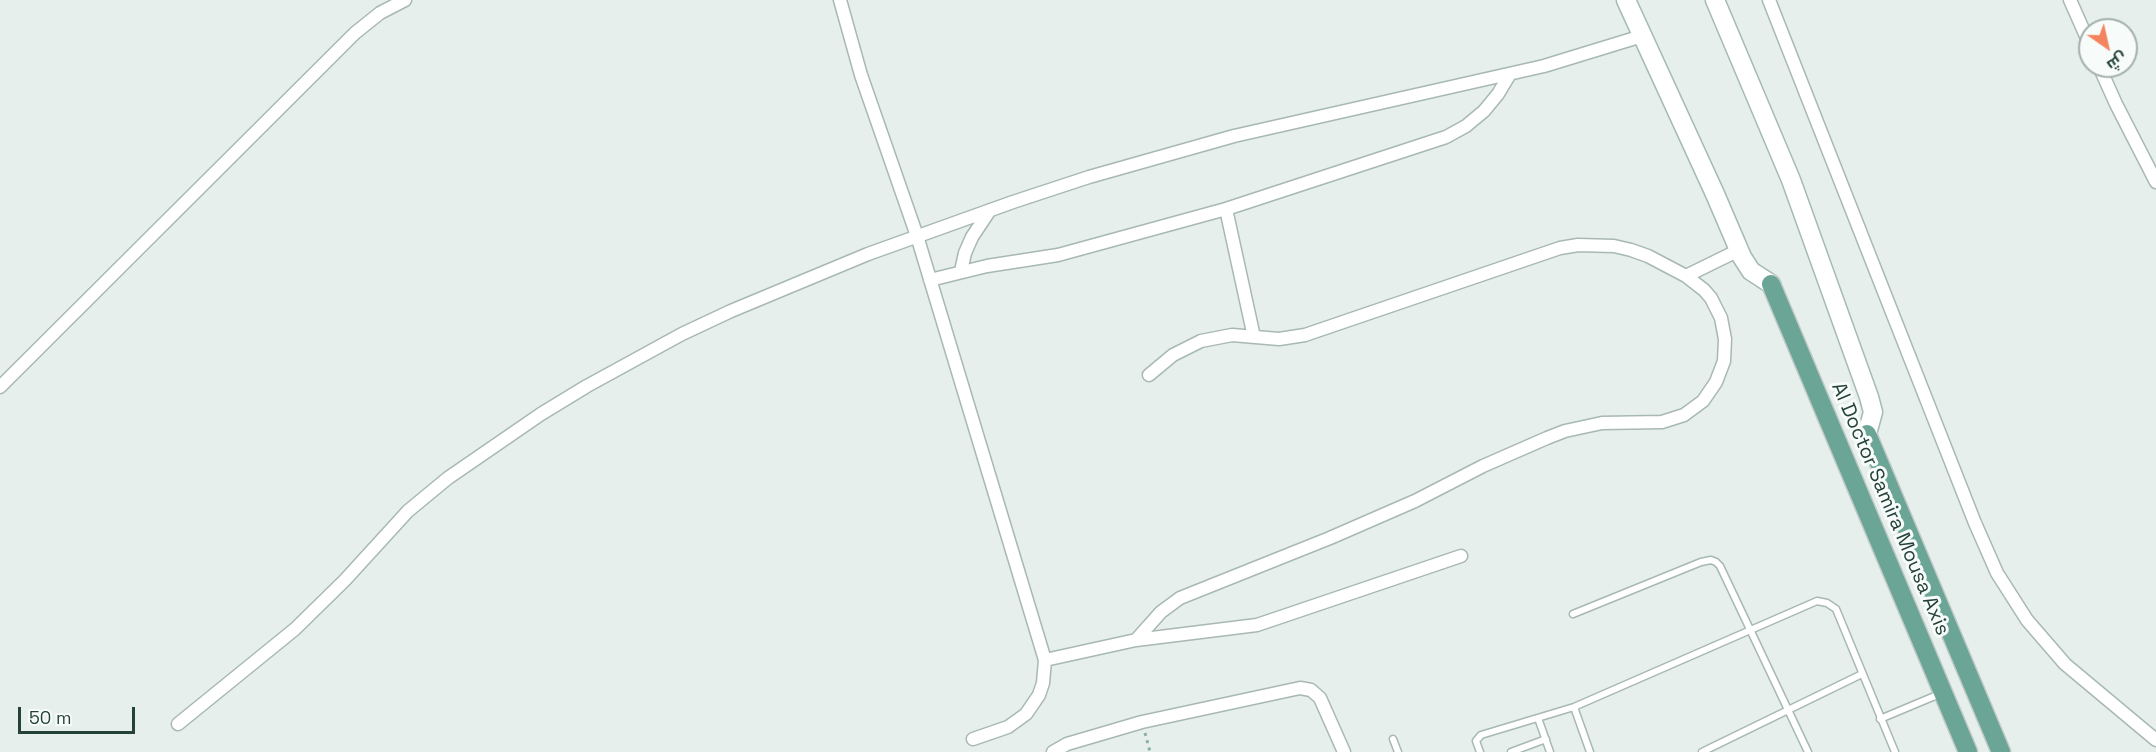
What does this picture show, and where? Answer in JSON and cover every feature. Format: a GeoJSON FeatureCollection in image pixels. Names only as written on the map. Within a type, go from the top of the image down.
{"type":"FeatureCollection","features":[{"type":"Feature","properties":{"kind":"main road","name":"Al Doctor Samira Mousa Axis"},"geometry":{"type":"LineString","coordinates":[[1772,284],[1968,752]]}},
{"type":"Feature","properties":{"kind":"main road","name":"Al Doctor Samira Mousa Axis"},"geometry":{"type":"LineString","coordinates":[[1867,434],[2001,752]]}},
{"type":"Feature","properties":{"kind":"street"},"geometry":{"type":"LineString","coordinates":[[0,387],[355,33],[380,13],[405,0]]}},
{"type":"Feature","properties":{"kind":"street"},"geometry":{"type":"LineString","coordinates":[[840,0],[861,75],[917,236],[1045,660],[1043,684],[1039,695],[1026,714],[1008,727],[973,739]]}},
{"type":"Feature","properties":{"kind":"street"},"geometry":{"type":"LineString","coordinates":[[1626,0],[1739,250],[1751,271],[1772,284]]}},
{"type":"Feature","properties":{"kind":"street"},"geometry":{"type":"LineString","coordinates":[[1715,0],[1791,180],[1869,397],[1872,412],[1867,434]]}},
{"type":"Feature","properties":{"kind":"street"},"geometry":{"type":"LineString","coordinates":[[1769,0],[1975,523],[1997,573],[2027,620],[2065,664],[2156,740]]}},
{"type":"Feature","properties":{"kind":"street"},"geometry":{"type":"LineString","coordinates":[[2070,0],[2078,18]]}},
{"type":"Feature","properties":{"kind":"street"},"geometry":{"type":"LineString","coordinates":[[178,724],[295,629],[345,580],[408,511],[448,478],[531,420],[596,380],[682,334],[799,282],[917,236],[1089,177],[1234,136],[1564,61],[1642,36]]}},
{"type":"Feature","properties":{"kind":"street"},"geometry":{"type":"LineString","coordinates":[[930,280],[961,271],[1058,255],[1226,209],[1446,137],[1466,126],[1484,111],[1510,74]]}},
{"type":"Feature","properties":{"kind":"street"},"geometry":{"type":"LineString","coordinates":[[2104,78],[2156,182]]}},
{"type":"Feature","properties":{"kind":"street"},"geometry":{"type":"LineString","coordinates":[[1226,209],[1254,337]]}},
{"type":"Feature","properties":{"kind":"street"},"geometry":{"type":"LineString","coordinates":[[961,271],[972,237],[990,210]]}},
{"type":"Feature","properties":{"kind":"street"},"geometry":{"type":"LineString","coordinates":[[1136,640],[1161,612],[1180,598],[1372,519],[1526,447],[1583,426],[1618,421],[1662,422],[1684,415],[1703,401],[1716,382],[1724,361],[1725,339],[1717,308],[1704,290],[1686,276],[1648,256],[1631,250],[1614,246],[1578,245],[1560,248],[1305,335],[1279,339],[1232,335],[1201,341],[1173,355],[1149,375]]}},
{"type":"Feature","properties":{"kind":"street"},"geometry":{"type":"LineString","coordinates":[[1686,276],[1739,250]]}},
{"type":"Feature","properties":{"kind":"street"},"geometry":{"type":"LineString","coordinates":[[1045,660],[1136,640],[1257,625],[1461,556]]}},
{"type":"Feature","properties":{"kind":"street"},"geometry":{"type":"LineString","coordinates":[[1053,752],[1067,744],[1142,722],[1306,688],[1320,698],[1344,752]]}},
{"type":"Feature","properties":{"kind":"lane"},"geometry":{"type":"LineString","coordinates":[[1573,614],[1711,560],[1720,566],[1808,752]]}},
{"type":"Feature","properties":{"kind":"lane"},"geometry":{"type":"LineString","coordinates":[[1480,752],[1476,741],[1478,736],[1574,707],[1817,600],[1836,609],[1895,752]]}},
{"type":"Feature","properties":{"kind":"lane"},"geometry":{"type":"LineString","coordinates":[[1702,752],[1862,674]]}},
{"type":"Feature","properties":{"kind":"lane"},"geometry":{"type":"LineString","coordinates":[[1881,718],[1942,693]]}},
{"type":"Feature","properties":{"kind":"lane"},"geometry":{"type":"LineString","coordinates":[[1574,707],[1590,752]]}},
{"type":"Feature","properties":{"kind":"lane"},"geometry":{"type":"LineString","coordinates":[[1538,718],[1550,752]]}},
{"type":"Feature","properties":{"kind":"lane"},"geometry":{"type":"LineString","coordinates":[[1393,739],[1398,752]]}},
{"type":"Feature","properties":{"kind":"lane"},"geometry":{"type":"LineString","coordinates":[[1511,752],[1545,739]]}},
{"type":"Feature","properties":{"kind":"path"},"geometry":{"type":"LineString","coordinates":[[1142,722],[1150,752]]}}]}
